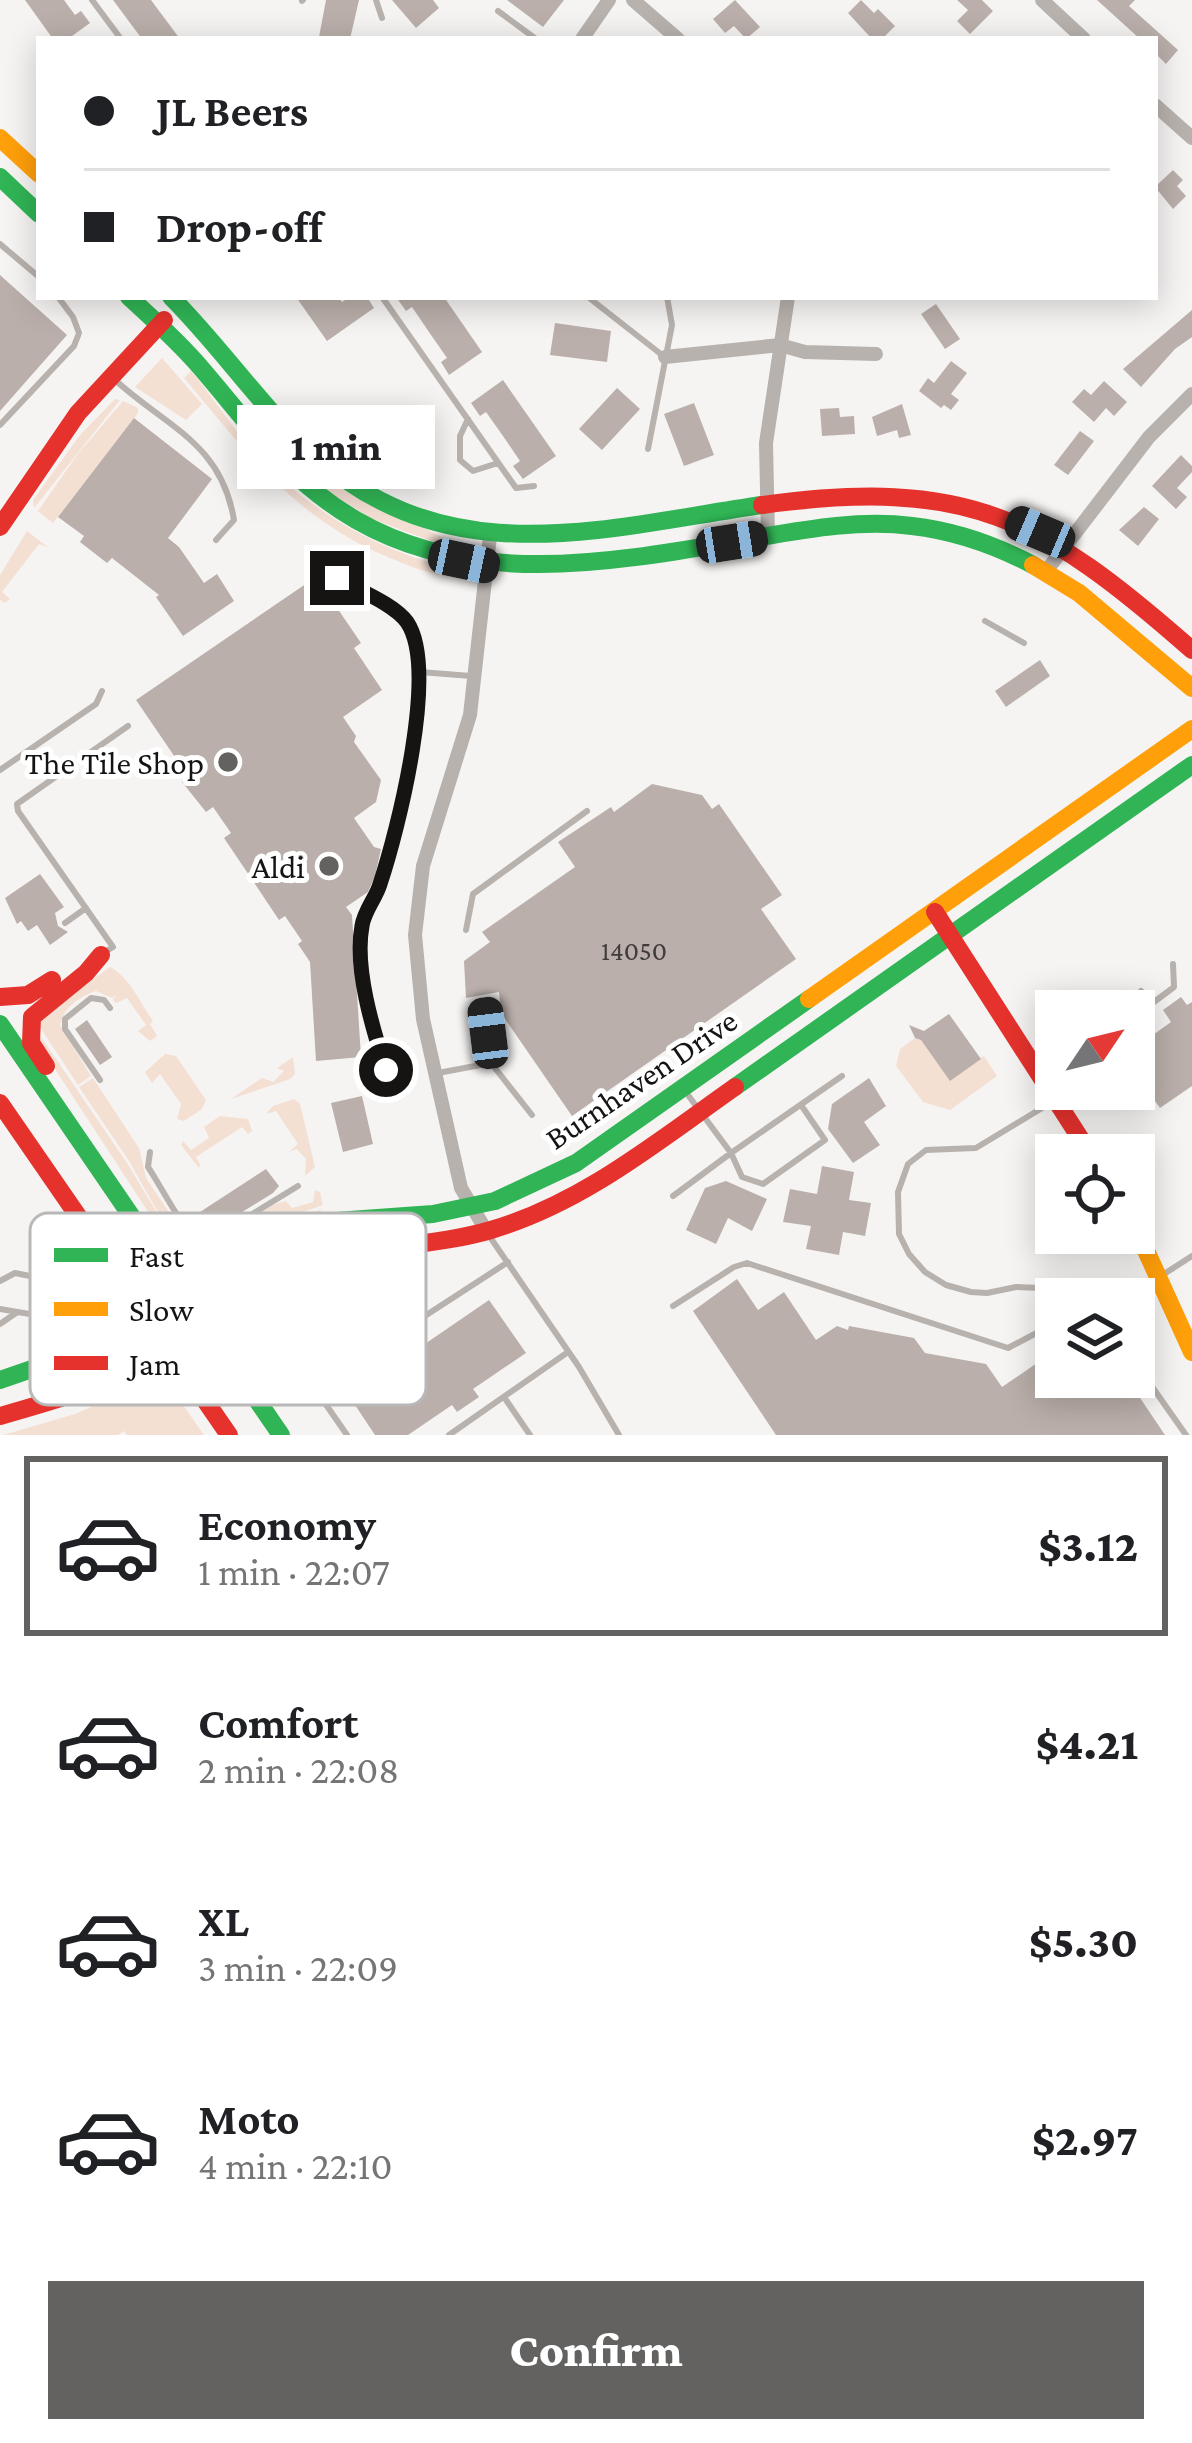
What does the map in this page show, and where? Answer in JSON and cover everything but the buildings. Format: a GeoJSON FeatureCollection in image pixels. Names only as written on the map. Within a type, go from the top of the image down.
{"type":"FeatureCollection","features":[{"type":"Feature","properties":{"kind":"main road"},"geometry":{"type":"LineString","coordinates":[[0,138],[36,171]]}},
{"type":"Feature","properties":{"kind":"main road"},"geometry":{"type":"LineString","coordinates":[[0,177],[36,211]]}},
{"type":"Feature","properties":{"kind":"main road"},"geometry":{"type":"LineString","coordinates":[[132,300],[198,364],[270,455],[318,496],[400,542],[489,566],[579,566],[856,524],[913,525],[972,537],[1046,570],[1092,600],[1192,688]]}},
{"type":"Feature","properties":{"kind":"main road"},"geometry":{"type":"LineString","coordinates":[[0,527],[6,503],[177,300]]}},
{"type":"Feature","properties":{"kind":"main road"},"geometry":{"type":"LineString","coordinates":[[179,300],[290,434],[367,494],[412,514],[490,536],[524,539],[583,537],[859,494],[918,497],[983,510],[1065,546],[1108,576],[1192,650]]}},
{"type":"Feature","properties":{"kind":"main road","name":"Burnhaven Drive"},"geometry":{"type":"LineString","coordinates":[[426,1215],[495,1201],[563,1170],[1192,729]]}},
{"type":"Feature","properties":{"kind":"main road","name":"Burnhaven Drive"},"geometry":{"type":"LineString","coordinates":[[426,1241],[487,1232],[566,1201],[1192,765]]}},
{"type":"Feature","properties":{"kind":"main road"},"geometry":{"type":"LineString","coordinates":[[935,912],[1035,1069]]}},
{"type":"Feature","properties":{"kind":"main road"},"geometry":{"type":"LineString","coordinates":[[0,997],[28,995],[85,958],[101,955]]}},
{"type":"Feature","properties":{"kind":"main road"},"geometry":{"type":"LineString","coordinates":[[101,955],[93,970],[37,1009],[30,1036],[108,1155],[134,1213]]}},
{"type":"Feature","properties":{"kind":"main road"},"geometry":{"type":"LineString","coordinates":[[0,1024],[127,1213]]}},
{"type":"Feature","properties":{"kind":"main road"},"geometry":{"type":"LineString","coordinates":[[0,1103],[76,1213]]}},
{"type":"Feature","properties":{"kind":"main road"},"geometry":{"type":"LineString","coordinates":[[1148,1254],[1192,1352]]}},
{"type":"Feature","properties":{"kind":"main road","name":"Burnhaven Drive"},"geometry":{"type":"LineString","coordinates":[[0,1379],[30,1369]]}},
{"type":"Feature","properties":{"kind":"main road","name":"Burnhaven Drive"},"geometry":{"type":"LineString","coordinates":[[0,1416],[35,1405]]}},
{"type":"Feature","properties":{"kind":"main road"},"geometry":{"type":"LineString","coordinates":[[208,1405],[229,1435]]}},
{"type":"Feature","properties":{"kind":"main road"},"geometry":{"type":"LineString","coordinates":[[260,1405],[281,1435]]}},
{"type":"Feature","properties":{"kind":"street"},"geometry":{"type":"LineString","coordinates":[[584,36],[609,0]]}},
{"type":"Feature","properties":{"kind":"street"},"geometry":{"type":"LineString","coordinates":[[633,0],[675,36]]}},
{"type":"Feature","properties":{"kind":"street"},"geometry":{"type":"LineString","coordinates":[[1042,0],[1081,36]]}},
{"type":"Feature","properties":{"kind":"street"},"geometry":{"type":"LineString","coordinates":[[1158,108],[1192,138]]}},
{"type":"Feature","properties":{"kind":"street"},"geometry":{"type":"LineString","coordinates":[[768,536],[766,443],[788,300]]}},
{"type":"Feature","properties":{"kind":"street"},"geometry":{"type":"LineString","coordinates":[[665,357],[780,345],[805,352],[876,354]]}},
{"type":"Feature","properties":{"kind":"street"},"geometry":{"type":"LineString","coordinates":[[1046,570],[1149,436],[1192,394]]}},
{"type":"Feature","properties":{"kind":"street"},"geometry":{"type":"LineString","coordinates":[[487,1232],[461,1188],[422,1019],[415,935],[423,866],[470,716],[490,536]]}},
{"type":"Feature","properties":{"kind":"lane"},"geometry":{"type":"LineString","coordinates":[[92,0],[119,36]]}},
{"type":"Feature","properties":{"kind":"lane"},"geometry":{"type":"LineString","coordinates":[[376,0],[382,18]]}},
{"type":"Feature","properties":{"kind":"lane"},"geometry":{"type":"LineString","coordinates":[[498,11],[532,36]]}},
{"type":"Feature","properties":{"kind":"lane"},"geometry":{"type":"LineString","coordinates":[[0,244],[36,275]]}},
{"type":"Feature","properties":{"kind":"lane"},"geometry":{"type":"LineString","coordinates":[[0,425],[74,346],[79,333],[60,300]]}},
{"type":"Feature","properties":{"kind":"lane"},"geometry":{"type":"LineString","coordinates":[[384,300],[516,488],[534,486]]}},
{"type":"Feature","properties":{"kind":"lane"},"geometry":{"type":"LineString","coordinates":[[592,300],[665,357]]}},
{"type":"Feature","properties":{"kind":"lane"},"geometry":{"type":"LineString","coordinates":[[648,448],[672,325],[668,300]]}},
{"type":"Feature","properties":{"kind":"lane"},"geometry":{"type":"LineString","coordinates":[[111,377],[163,416],[221,473],[234,520],[216,540]]}},
{"type":"Feature","properties":{"kind":"lane"},"geometry":{"type":"LineString","coordinates":[[468,419],[460,436],[460,460],[473,471],[499,463]]}},
{"type":"Feature","properties":{"kind":"lane"},"geometry":{"type":"LineString","coordinates":[[337,578],[409,625],[420,672],[400,806],[380,888],[361,927],[365,1001],[386,1070]]}},
{"type":"Feature","properties":{"kind":"lane"},"geometry":{"type":"LineString","coordinates":[[986,621],[1024,643]]}},
{"type":"Feature","properties":{"kind":"lane"},"geometry":{"type":"LineString","coordinates":[[420,672],[475,676]]}},
{"type":"Feature","properties":{"kind":"lane"},"geometry":{"type":"LineString","coordinates":[[0,770],[96,704],[102,691]]}},
{"type":"Feature","properties":{"kind":"lane"},"geometry":{"type":"LineString","coordinates":[[101,955],[113,947],[17,804],[128,726]]}},
{"type":"Feature","properties":{"kind":"lane"},"geometry":{"type":"LineString","coordinates":[[466,930],[473,894],[587,811]]}},
{"type":"Feature","properties":{"kind":"lane"},"geometry":{"type":"LineString","coordinates":[[64,923],[86,908]]}},
{"type":"Feature","properties":{"kind":"lane"},"geometry":{"type":"LineString","coordinates":[[1155,1001],[1174,987],[1173,964]]}},
{"type":"Feature","properties":{"kind":"lane"},"geometry":{"type":"LineString","coordinates":[[100,1080],[69,1035],[65,1019],[92,998],[104,1000],[110,1008]]}},
{"type":"Feature","properties":{"kind":"lane"},"geometry":{"type":"LineString","coordinates":[[484,1002],[491,1063],[532,1115]]}},
{"type":"Feature","properties":{"kind":"lane"},"geometry":{"type":"LineString","coordinates":[[435,1074],[491,1063]]}},
{"type":"Feature","properties":{"kind":"lane"},"geometry":{"type":"LineString","coordinates":[[673,1196],[842,1076]]}},
{"type":"Feature","properties":{"kind":"lane"},"geometry":{"type":"LineString","coordinates":[[683,1088],[731,1153],[742,1177],[763,1184],[825,1140],[802,1105]]}},
{"type":"Feature","properties":{"kind":"lane"},"geometry":{"type":"LineString","coordinates":[[1039,1110],[976,1148],[926,1150],[908,1164],[896,1214],[899,1234],[925,1272],[970,1292],[1016,1287],[1136,1292],[1192,1256]]}},
{"type":"Feature","properties":{"kind":"lane"},"geometry":{"type":"LineString","coordinates":[[150,1152],[148,1167],[176,1213]]}},
{"type":"Feature","properties":{"kind":"lane"},"geometry":{"type":"LineString","coordinates":[[254,1213],[298,1186]]}},
{"type":"Feature","properties":{"kind":"lane"},"geometry":{"type":"LineString","coordinates":[[487,1232],[619,1435]]}},
{"type":"Feature","properties":{"kind":"lane"},"geometry":{"type":"LineString","coordinates":[[426,1315],[508,1262]]}},
{"type":"Feature","properties":{"kind":"lane"},"geometry":{"type":"LineString","coordinates":[[673,1306],[747,1263],[1008,1348],[1035,1334]]}},
{"type":"Feature","properties":{"kind":"lane"},"geometry":{"type":"LineString","coordinates":[[0,1281],[15,1273],[30,1276]]}},
{"type":"Feature","properties":{"kind":"lane"},"geometry":{"type":"LineString","coordinates":[[0,1310],[30,1315]]}},
{"type":"Feature","properties":{"kind":"lane"},"geometry":{"type":"LineString","coordinates":[[0,1324],[16,1313]]}},
{"type":"Feature","properties":{"kind":"lane"},"geometry":{"type":"LineString","coordinates":[[449,1435],[568,1352]]}},
{"type":"Feature","properties":{"kind":"lane"},"geometry":{"type":"LineString","coordinates":[[1155,1391],[1186,1435]]}},
{"type":"Feature","properties":{"kind":"lane"},"geometry":{"type":"LineString","coordinates":[[504,1397],[530,1435]]}},
{"type":"Feature","properties":{"kind":"lane"},"geometry":{"type":"LineString","coordinates":[[326,1405],[347,1435]]}},
{"type":"Feature","properties":{"kind":"shaded area"},"geometry":{"type":"Polygon","coordinates":[[[162,358],[202,404],[186,420],[135,387],[162,358]]]}},
{"type":"Feature","properties":{"kind":"shaded area"},"geometry":{"type":"Polygon","coordinates":[[[191,371],[248,445],[318,508],[371,540],[460,570],[470,578],[409,566],[326,524],[252,458],[184,378],[191,371]]]}},
{"type":"Feature","properties":{"kind":"shaded area"},"geometry":{"type":"Polygon","coordinates":[[[115,399],[120,400],[34,508],[33,500],[80,435],[115,399]]]}},
{"type":"Feature","properties":{"kind":"shaded area"},"geometry":{"type":"Polygon","coordinates":[[[123,401],[138,408],[138,413],[53,523],[38,511],[123,401]]]}},
{"type":"Feature","properties":{"kind":"shaded area"},"geometry":{"type":"Polygon","coordinates":[[[326,482],[455,543],[453,549],[372,519],[323,488],[326,482]]]}},
{"type":"Feature","properties":{"kind":"shaded area"},"geometry":{"type":"Polygon","coordinates":[[[27,531],[49,548],[39,544],[2,592],[10,599],[5,603],[0,600],[0,575],[27,531]]]}},
{"type":"Feature","properties":{"kind":"shaded area"},"geometry":{"type":"Polygon","coordinates":[[[110,967],[134,991],[157,1036],[150,1041],[138,1031],[146,1025],[127,998],[116,1003],[116,995],[112,998],[96,991],[78,1000],[60,1025],[91,1076],[78,1085],[36,1021],[110,967]]]}},
{"type":"Feature","properties":{"kind":"shaded area"},"geometry":{"type":"Polygon","coordinates":[[[37,1031],[157,1213],[149,1213],[38,1043],[37,1031]]]}},
{"type":"Feature","properties":{"kind":"shaded area"},"geometry":{"type":"Polygon","coordinates":[[[915,1038],[950,1080],[984,1056],[997,1076],[950,1110],[923,1102],[896,1066],[900,1049],[915,1038]]]}},
{"type":"Feature","properties":{"kind":"shaded area"},"geometry":{"type":"Polygon","coordinates":[[[165,1054],[176,1056],[206,1100],[202,1109],[184,1121],[177,1119],[181,1104],[160,1074],[152,1083],[145,1072],[165,1054]]]}},
{"type":"Feature","properties":{"kind":"shaded area"},"geometry":{"type":"Polygon","coordinates":[[[293,1057],[295,1074],[290,1079],[231,1099],[262,1078],[273,1082],[284,1071],[277,1068],[293,1057]]]}},
{"type":"Feature","properties":{"kind":"shaded area"},"geometry":{"type":"Polygon","coordinates":[[[93,1078],[139,1148],[146,1178],[170,1213],[158,1213],[79,1087],[93,1078]]]}},
{"type":"Feature","properties":{"kind":"shaded area"},"geometry":{"type":"Polygon","coordinates":[[[294,1099],[300,1104],[315,1167],[305,1176],[306,1159],[297,1149],[289,1152],[298,1144],[276,1111],[266,1114],[273,1106],[294,1099]]]}},
{"type":"Feature","properties":{"kind":"shaded area"},"geometry":{"type":"Polygon","coordinates":[[[220,1116],[248,1119],[252,1131],[248,1134],[242,1127],[196,1157],[198,1167],[181,1145],[183,1141],[191,1150],[209,1138],[204,1127],[220,1116]]]}},
{"type":"Feature","properties":{"kind":"shaded area"},"geometry":{"type":"Polygon","coordinates":[[[315,1190],[320,1192],[323,1205],[300,1213],[261,1213],[286,1201],[292,1208],[313,1202],[315,1190]]]}},
{"type":"Feature","properties":{"kind":"shaded area"},"geometry":{"type":"Polygon","coordinates":[[[96,1405],[183,1405],[204,1435],[127,1435],[124,1431],[118,1435],[3,1435],[96,1405]]]}},
{"type":"Feature","properties":{"kind":"traffic: fast"},"geometry":{"type":"LineString","coordinates":[[0,177],[36,211]]}},
{"type":"Feature","properties":{"kind":"traffic: fast"},"geometry":{"type":"LineString","coordinates":[[132,300],[184,349],[271,451],[310,488],[356,520],[402,542],[450,556],[549,564],[650,555],[830,526],[892,524],[960,535],[1033,565]]}},
{"type":"Feature","properties":{"kind":"traffic: fast"},"geometry":{"type":"LineString","coordinates":[[174,300],[313,454],[365,492],[418,517],[473,530],[529,534],[644,524],[762,505]]}},
{"type":"Feature","properties":{"kind":"traffic: fast"},"geometry":{"type":"LineString","coordinates":[[735,1087],[1192,765]]}},
{"type":"Feature","properties":{"kind":"traffic: fast"},"geometry":{"type":"LineString","coordinates":[[426,1215],[495,1201],[576,1163],[809,999]]}},
{"type":"Feature","properties":{"kind":"traffic: fast"},"geometry":{"type":"LineString","coordinates":[[0,1024],[129,1213]]}},
{"type":"Feature","properties":{"kind":"traffic: fast"},"geometry":{"type":"LineString","coordinates":[[0,1380],[30,1370]]}},
{"type":"Feature","properties":{"kind":"traffic: fast"},"geometry":{"type":"LineString","coordinates":[[260,1405],[281,1435]]}},
{"type":"Feature","properties":{"kind":"traffic: slow"},"geometry":{"type":"LineString","coordinates":[[0,138],[36,171]]}},
{"type":"Feature","properties":{"kind":"traffic: slow"},"geometry":{"type":"LineString","coordinates":[[1033,565],[1079,593],[1192,688]]}},
{"type":"Feature","properties":{"kind":"traffic: slow"},"geometry":{"type":"LineString","coordinates":[[809,999],[1192,729]]}},
{"type":"Feature","properties":{"kind":"traffic: slow"},"geometry":{"type":"LineString","coordinates":[[1148,1254],[1192,1352]]}},
{"type":"Feature","properties":{"kind":"traffic: jam"},"geometry":{"type":"LineString","coordinates":[[0,527],[78,413],[164,320]]}},
{"type":"Feature","properties":{"kind":"traffic: jam"},"geometry":{"type":"LineString","coordinates":[[762,505],[894,497],[997,517],[1044,538],[1090,567],[1192,650]]}},
{"type":"Feature","properties":{"kind":"traffic: jam"},"geometry":{"type":"LineString","coordinates":[[935,912],[1078,1134]]}},
{"type":"Feature","properties":{"kind":"traffic: jam"},"geometry":{"type":"LineString","coordinates":[[46,1066],[31,1043],[32,1017],[101,955]]}},
{"type":"Feature","properties":{"kind":"traffic: jam"},"geometry":{"type":"LineString","coordinates":[[0,997],[28,995],[52,980]]}},
{"type":"Feature","properties":{"kind":"traffic: jam"},"geometry":{"type":"LineString","coordinates":[[426,1243],[491,1230],[557,1204],[619,1169],[735,1087]]}},
{"type":"Feature","properties":{"kind":"traffic: jam"},"geometry":{"type":"LineString","coordinates":[[0,1103],[76,1213]]}},
{"type":"Feature","properties":{"kind":"traffic: jam"},"geometry":{"type":"LineString","coordinates":[[0,1416],[36,1405]]}},
{"type":"Feature","properties":{"kind":"traffic: jam"},"geometry":{"type":"LineString","coordinates":[[208,1405],[229,1435]]}},
{"type":"Feature","properties":{"kind":"place","name":"The Tile Shop"},"geometry":{"type":"Point","coordinates":[228,762]}},
{"type":"Feature","properties":{"kind":"place","name":"Aldi"},"geometry":{"type":"Point","coordinates":[329,866]}},
{"type":"Feature","properties":{"kind":"route"},"geometry":{"type":"LineString","coordinates":[[337,578],[409,625],[420,672],[400,806],[380,888],[361,927],[365,1001],[386,1070]]}}]}
